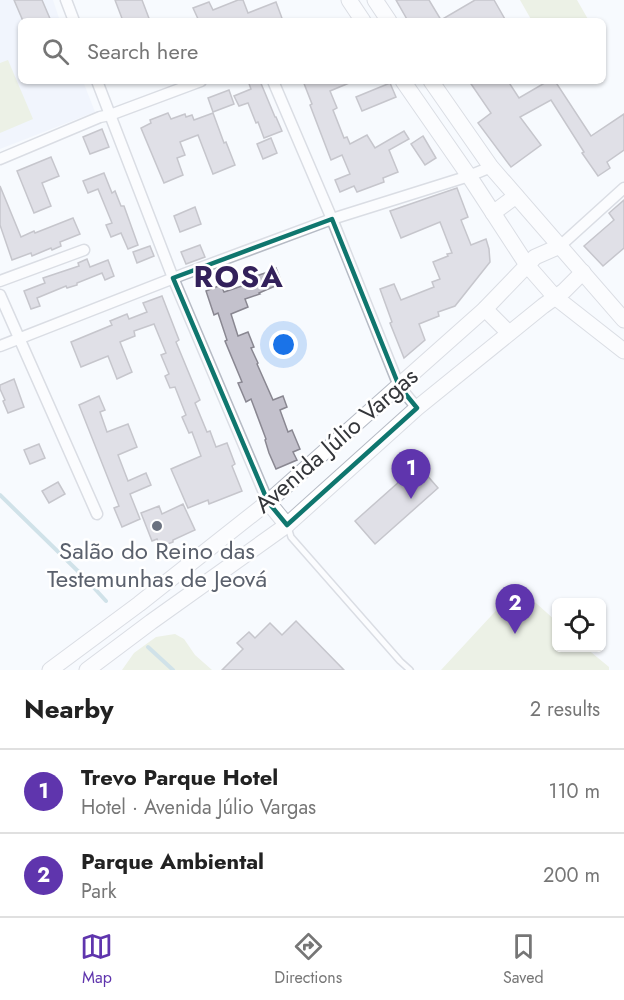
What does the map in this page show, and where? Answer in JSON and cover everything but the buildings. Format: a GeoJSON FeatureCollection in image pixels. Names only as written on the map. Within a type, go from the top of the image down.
{"type":"FeatureCollection","features":[{"type":"Feature","properties":{"kind":"main road"},"geometry":{"type":"LineString","coordinates":[[349,0],[358,18]]}},
{"type":"Feature","properties":{"kind":"main road"},"geometry":{"type":"LineString","coordinates":[[377,3],[387,18]]}},
{"type":"Feature","properties":{"kind":"main road"},"geometry":{"type":"LineString","coordinates":[[405,84],[527,265],[555,297],[624,351]]}},
{"type":"Feature","properties":{"kind":"main road"},"geometry":{"type":"LineString","coordinates":[[433,84],[491,167],[624,320]]}},
{"type":"Feature","properties":{"kind":"main road"},"geometry":{"type":"LineString","coordinates":[[493,213],[516,196]]}},
{"type":"Feature","properties":{"kind":"main road","name":"Avenida Júlio Vargas"},"geometry":{"type":"LineString","coordinates":[[50,670],[139,604],[268,502],[485,309],[535,257],[560,246]]}},
{"type":"Feature","properties":{"kind":"main road","name":"Avenida Júlio Vargas"},"geometry":{"type":"LineString","coordinates":[[87,670],[287,525],[417,408],[508,333],[564,291],[583,272]]}},
{"type":"Feature","properties":{"kind":"main road"},"geometry":{"type":"LineString","coordinates":[[485,309],[508,333]]}},
{"type":"Feature","properties":{"kind":"main road"},"geometry":{"type":"LineString","coordinates":[[609,338],[624,326]]}},
{"type":"Feature","properties":{"kind":"main road"},"geometry":{"type":"LineString","coordinates":[[268,502],[287,525]]}},
{"type":"Feature","properties":{"kind":"main road"},"geometry":{"type":"LineString","coordinates":[[139,604],[151,622]]}},
{"type":"Feature","properties":{"kind":"street"},"geometry":{"type":"LineString","coordinates":[[66,0],[73,18]]}},
{"type":"Feature","properties":{"kind":"street"},"geometry":{"type":"LineString","coordinates":[[361,18],[377,3]]}},
{"type":"Feature","properties":{"kind":"street"},"geometry":{"type":"LineString","coordinates":[[98,84],[173,278],[268,502]]}},
{"type":"Feature","properties":{"kind":"street"},"geometry":{"type":"LineString","coordinates":[[0,159],[100,117],[193,84]]}},
{"type":"Feature","properties":{"kind":"street"},"geometry":{"type":"LineString","coordinates":[[274,84],[332,219],[399,386],[417,408]]}},
{"type":"Feature","properties":{"kind":"street"},"geometry":{"type":"LineString","coordinates":[[0,346],[332,219],[491,167]]}},
{"type":"Feature","properties":{"kind":"street"},"geometry":{"type":"LineString","coordinates":[[560,246],[624,188]]}},
{"type":"Feature","properties":{"kind":"street"},"geometry":{"type":"LineString","coordinates":[[0,281],[84,250]]}},
{"type":"Feature","properties":{"kind":"street"},"geometry":{"type":"LineString","coordinates":[[0,295],[97,514]]}},
{"type":"Feature","properties":{"kind":"lane"},"geometry":{"type":"LineString","coordinates":[[287,525],[291,537],[385,645],[410,670]]}},
{"type":"Feature","properties":{"kind":"highlighted area"},"geometry":{"type":"Polygon","coordinates":[[[332,219],[399,386],[417,408],[287,525],[268,502],[173,278],[332,219]]]}},
{"type":"Feature","properties":{"kind":"shaded area"},"geometry":{"type":"Polygon","coordinates":[[[0,0],[53,0],[59,18],[18,18],[18,84],[84,84],[95,112],[0,149],[0,0]]]}},
{"type":"Feature","properties":{"kind":"green space"},"geometry":{"type":"Polygon","coordinates":[[[520,0],[577,0],[587,18],[530,18],[520,0]]]}},
{"type":"Feature","properties":{"kind":"green space"},"geometry":{"type":"Polygon","coordinates":[[[8,60],[33,119],[0,133],[0,63],[8,60]]]}},
{"type":"Feature","properties":{"kind":"green space"},"geometry":{"type":"Polygon","coordinates":[[[518,587],[552,617],[552,652],[591,652],[609,667],[609,670],[441,670],[518,587]]]}},
{"type":"Feature","properties":{"kind":"green space"},"geometry":{"type":"Polygon","coordinates":[[[175,634],[184,639],[195,655],[212,670],[122,670],[134,653],[156,637],[175,634]]]}},
{"type":"Feature","properties":{"kind":"waterway"},"geometry":{"type":"LineString","coordinates":[[0,495],[106,601]]}},
{"type":"Feature","properties":{"kind":"waterway"},"geometry":{"type":"LineString","coordinates":[[148,647],[173,670]]}},
{"type":"Feature","properties":{"kind":"place","name":"Trevo Parque Hotel"},"geometry":{"type":"Point","coordinates":[411,499]}},
{"type":"Feature","properties":{"kind":"place","name":"Salão do Reino das Testemunhas de Jeová"},"geometry":{"type":"Point","coordinates":[157,526]}},
{"type":"Feature","properties":{"kind":"place","name":"Parque Ambiental"},"geometry":{"type":"Point","coordinates":[515,634]}},
{"type":"Feature","properties":{"kind":"district","name":"ROSA"},"geometry":{"type":"Point","coordinates":[239,276]}}]}
